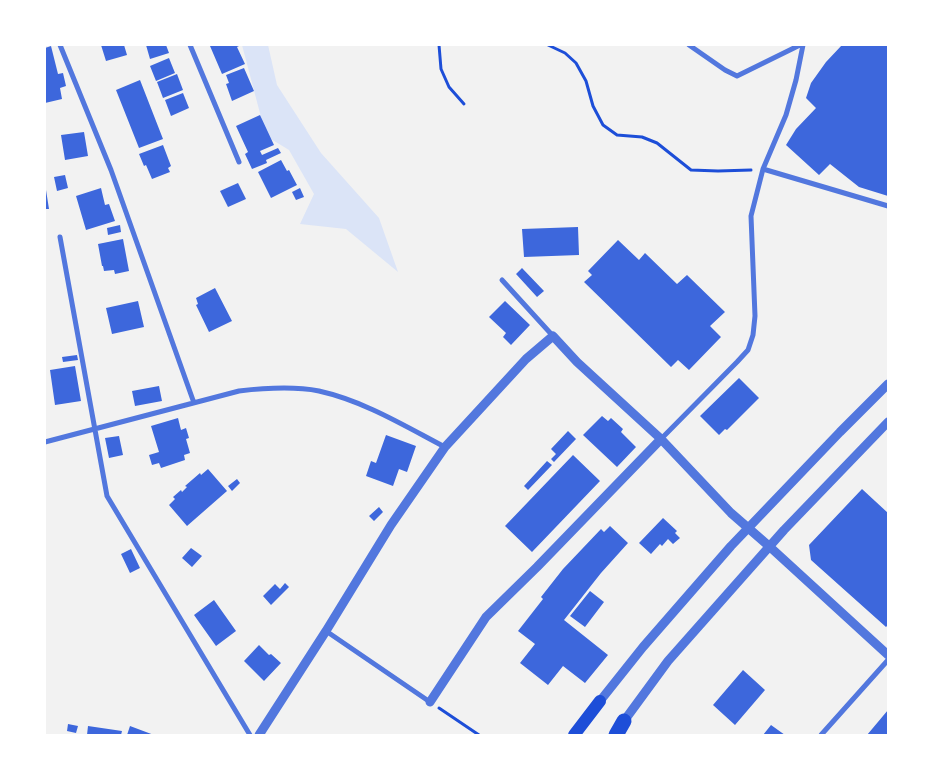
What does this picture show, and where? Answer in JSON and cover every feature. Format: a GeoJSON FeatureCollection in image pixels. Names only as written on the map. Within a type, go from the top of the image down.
{"type":"FeatureCollection","features":[{"type":"Feature","properties":{"kind":"highway"},"geometry":{"type":"LineString","coordinates":[[615,735],[624,720]]}},
{"type":"Feature","properties":{"kind":"main road"},"geometry":{"type":"LineString","coordinates":[[574,735],[600,701]]}},
{"type":"Feature","properties":{"kind":"street"},"geometry":{"type":"LineString","coordinates":[[60,45],[111,170],[194,402]]}},
{"type":"Feature","properties":{"kind":"street"},"geometry":{"type":"LineString","coordinates":[[190,45],[239,162]]}},
{"type":"Feature","properties":{"kind":"street"},"geometry":{"type":"LineString","coordinates":[[689,45],[737,76],[802,45]]}},
{"type":"Feature","properties":{"kind":"street"},"geometry":{"type":"LineString","coordinates":[[326,631],[430,702],[486,618],[748,350],[756,316],[751,216],[763,169],[786,115],[796,80],[802,45]]}},
{"type":"Feature","properties":{"kind":"street"},"geometry":{"type":"LineString","coordinates":[[763,169],[888,206]]}},
{"type":"Feature","properties":{"kind":"street"},"geometry":{"type":"LineString","coordinates":[[60,237],[107,496],[250,735]]}},
{"type":"Feature","properties":{"kind":"street"},"geometry":{"type":"LineString","coordinates":[[502,280],[577,362],[661,439],[731,513],[888,655]]}},
{"type":"Feature","properties":{"kind":"street"},"geometry":{"type":"LineString","coordinates":[[258,735],[326,631],[391,526],[445,447],[526,359],[553,336]]}},
{"type":"Feature","properties":{"kind":"street"},"geometry":{"type":"LineString","coordinates":[[600,701],[643,647],[748,528],[888,384]]}},
{"type":"Feature","properties":{"kind":"street"},"geometry":{"type":"LineString","coordinates":[[45,442],[194,402],[239,392],[267,388],[290,388],[318,391],[343,398],[378,412],[445,447]]}},
{"type":"Feature","properties":{"kind":"street"},"geometry":{"type":"LineString","coordinates":[[624,720],[668,661],[784,530],[888,422]]}},
{"type":"Feature","properties":{"kind":"street"},"geometry":{"type":"LineString","coordinates":[[821,735],[888,660]]}},
{"type":"Feature","properties":{"kind":"path"},"geometry":{"type":"LineString","coordinates":[[439,45],[441,69],[449,87],[464,104]]}},
{"type":"Feature","properties":{"kind":"path"},"geometry":{"type":"LineString","coordinates":[[548,45],[565,53],[576,63],[586,81],[593,106],[602,125],[617,135],[642,137],[656,143],[691,170],[763,169]]}},
{"type":"Feature","properties":{"kind":"path"},"geometry":{"type":"LineString","coordinates":[[430,702],[479,735]]}},
{"type":"Feature","properties":{"kind":"shaded area"},"geometry":{"type":"Polygon","coordinates":[[[242,45],[268,45],[277,85],[321,153],[379,218],[398,272],[346,229],[300,224],[314,194],[289,150],[266,136],[242,45]]]}},
{"type":"Feature","properties":{"kind":"building"},"geometry":{"type":"Polygon","coordinates":[[[101,45],[124,45],[127,55],[106,61],[101,45]]]}},
{"type":"Feature","properties":{"kind":"building"},"geometry":{"type":"Polygon","coordinates":[[[146,45],[166,45],[169,53],[150,59],[146,45]]]}},
{"type":"Feature","properties":{"kind":"building"},"geometry":{"type":"Polygon","coordinates":[[[241,45],[237,47],[245,64],[222,74],[210,46],[241,45]]]}},
{"type":"Feature","properties":{"kind":"building"},"geometry":{"type":"Polygon","coordinates":[[[842,45],[888,45],[888,196],[859,187],[830,164],[819,175],[786,145],[796,129],[816,108],[806,98],[811,83],[826,62],[842,45]]]}},
{"type":"Feature","properties":{"kind":"building"},"geometry":{"type":"Polygon","coordinates":[[[51,46],[58,74],[63,73],[66,86],[60,88],[62,99],[45,103],[45,48],[51,46]]]}},
{"type":"Feature","properties":{"kind":"building"},"geometry":{"type":"Polygon","coordinates":[[[169,58],[175,73],[156,81],[150,66],[169,58]]]}},
{"type":"Feature","properties":{"kind":"building"},"geometry":{"type":"Polygon","coordinates":[[[244,68],[254,91],[232,101],[226,84],[229,83],[226,75],[244,68]]]}},
{"type":"Feature","properties":{"kind":"building"},"geometry":{"type":"Polygon","coordinates":[[[177,74],[183,90],[163,98],[157,82],[177,74]]]}},
{"type":"Feature","properties":{"kind":"building"},"geometry":{"type":"Polygon","coordinates":[[[140,80],[163,139],[139,148],[116,90],[140,80]]]}},
{"type":"Feature","properties":{"kind":"building"},"geometry":{"type":"Polygon","coordinates":[[[183,93],[189,108],[171,116],[165,100],[183,93]]]}},
{"type":"Feature","properties":{"kind":"building"},"geometry":{"type":"Polygon","coordinates":[[[260,115],[274,145],[260,151],[262,155],[278,148],[281,153],[266,160],[267,163],[252,169],[245,154],[248,152],[236,126],[260,115]]]}},
{"type":"Feature","properties":{"kind":"building"},"geometry":{"type":"Polygon","coordinates":[[[84,132],[88,156],[65,160],[61,135],[84,132]]]}},
{"type":"Feature","properties":{"kind":"building"},"geometry":{"type":"Polygon","coordinates":[[[163,145],[171,166],[168,168],[170,172],[152,179],[139,154],[163,145]]]}},
{"type":"Feature","properties":{"kind":"building"},"geometry":{"type":"Polygon","coordinates":[[[281,160],[297,185],[271,198],[258,172],[281,160]]]}},
{"type":"Feature","properties":{"kind":"building"},"geometry":{"type":"Polygon","coordinates":[[[65,175],[68,188],[57,191],[54,177],[65,175]]]}},
{"type":"Feature","properties":{"kind":"building"},"geometry":{"type":"Polygon","coordinates":[[[238,183],[246,199],[228,207],[220,191],[238,183]]]}},
{"type":"Feature","properties":{"kind":"building"},"geometry":{"type":"Polygon","coordinates":[[[101,188],[105,205],[109,204],[115,221],[86,230],[76,196],[101,188]]]}},
{"type":"Feature","properties":{"kind":"building"},"geometry":{"type":"Polygon","coordinates":[[[300,188],[304,197],[296,200],[292,192],[300,188]]]}},
{"type":"Feature","properties":{"kind":"building"},"geometry":{"type":"Polygon","coordinates":[[[46,190],[49,209],[45,209],[46,190]]]}},
{"type":"Feature","properties":{"kind":"building"},"geometry":{"type":"Polygon","coordinates":[[[120,225],[121,232],[108,235],[107,228],[120,225]]]}},
{"type":"Feature","properties":{"kind":"building"},"geometry":{"type":"Polygon","coordinates":[[[578,227],[579,255],[524,257],[522,229],[578,227]]]}},
{"type":"Feature","properties":{"kind":"building"},"geometry":{"type":"Polygon","coordinates":[[[123,239],[129,271],[115,274],[114,270],[104,271],[98,244],[123,239]]]}},
{"type":"Feature","properties":{"kind":"building"},"geometry":{"type":"Polygon","coordinates":[[[618,240],[639,260],[645,253],[677,284],[687,275],[725,312],[710,326],[721,337],[689,370],[678,360],[671,367],[584,282],[592,275],[588,271],[618,240]]]}},
{"type":"Feature","properties":{"kind":"building"},"geometry":{"type":"Polygon","coordinates":[[[522,268],[544,291],[537,297],[516,274],[522,268]]]}},
{"type":"Feature","properties":{"kind":"building"},"geometry":{"type":"Polygon","coordinates":[[[215,288],[232,321],[209,332],[196,305],[198,304],[196,298],[215,288]]]}},
{"type":"Feature","properties":{"kind":"building"},"geometry":{"type":"Polygon","coordinates":[[[138,301],[144,327],[112,334],[106,308],[138,301]]]}},
{"type":"Feature","properties":{"kind":"building"},"geometry":{"type":"Polygon","coordinates":[[[505,301],[530,325],[511,345],[503,337],[506,333],[489,317],[505,301]]]}},
{"type":"Feature","properties":{"kind":"building"},"geometry":{"type":"Polygon","coordinates":[[[77,355],[78,360],[63,362],[62,357],[77,355]]]}},
{"type":"Feature","properties":{"kind":"building"},"geometry":{"type":"Polygon","coordinates":[[[75,366],[81,401],[55,405],[50,370],[75,366]]]}},
{"type":"Feature","properties":{"kind":"building"},"geometry":{"type":"Polygon","coordinates":[[[739,378],[759,398],[727,430],[725,429],[719,435],[700,416],[739,378]]]}},
{"type":"Feature","properties":{"kind":"building"},"geometry":{"type":"Polygon","coordinates":[[[159,386],[162,401],[135,406],[132,391],[159,386]]]}},
{"type":"Feature","properties":{"kind":"building"},"geometry":{"type":"Polygon","coordinates":[[[602,416],[608,421],[611,418],[623,429],[621,432],[636,447],[617,467],[583,435],[602,416]]]}},
{"type":"Feature","properties":{"kind":"building"},"geometry":{"type":"Polygon","coordinates":[[[178,418],[181,430],[186,428],[189,438],[186,439],[190,453],[184,455],[185,460],[161,468],[159,463],[152,465],[149,455],[159,452],[151,426],[178,418]]]}},
{"type":"Feature","properties":{"kind":"building"},"geometry":{"type":"Polygon","coordinates":[[[568,431],[576,439],[554,462],[551,459],[556,454],[551,449],[568,431]]]}},
{"type":"Feature","properties":{"kind":"building"},"geometry":{"type":"Polygon","coordinates":[[[386,435],[416,446],[407,472],[399,469],[393,486],[366,476],[371,461],[376,463],[386,435]]]}},
{"type":"Feature","properties":{"kind":"building"},"geometry":{"type":"Polygon","coordinates":[[[119,436],[123,455],[109,458],[105,438],[119,436]]]}},
{"type":"Feature","properties":{"kind":"building"},"geometry":{"type":"Polygon","coordinates":[[[573,455],[600,481],[532,552],[505,526],[573,455]]]}},
{"type":"Feature","properties":{"kind":"building"},"geometry":{"type":"Polygon","coordinates":[[[547,461],[552,465],[528,490],[524,486],[547,461]]]}},
{"type":"Feature","properties":{"kind":"building"},"geometry":{"type":"Polygon","coordinates":[[[208,469],[227,491],[187,526],[169,505],[175,499],[173,497],[181,490],[182,492],[187,487],[185,486],[200,473],[201,475],[208,469]]]}},
{"type":"Feature","properties":{"kind":"building"},"geometry":{"type":"Polygon","coordinates":[[[237,479],[240,483],[232,491],[228,486],[237,479]]]}},
{"type":"Feature","properties":{"kind":"building"},"geometry":{"type":"Polygon","coordinates":[[[862,489],[888,513],[888,625],[886,627],[811,560],[809,545],[862,489]]]}},
{"type":"Feature","properties":{"kind":"building"},"geometry":{"type":"Polygon","coordinates":[[[379,507],[383,512],[374,521],[369,516],[379,507]]]}},
{"type":"Feature","properties":{"kind":"building"},"geometry":{"type":"Polygon","coordinates":[[[663,518],[677,531],[675,533],[680,538],[673,544],[668,539],[662,546],[660,544],[651,554],[639,543],[663,518]]]}},
{"type":"Feature","properties":{"kind":"building"},"geometry":{"type":"Polygon","coordinates":[[[610,526],[628,543],[601,573],[564,620],[608,655],[585,683],[563,666],[548,685],[520,663],[535,644],[518,631],[563,569],[601,529],[604,532],[610,526]]]}},
{"type":"Feature","properties":{"kind":"building"},"geometry":{"type":"Polygon","coordinates":[[[191,548],[202,556],[192,567],[182,558],[191,548]]]}},
{"type":"Feature","properties":{"kind":"building"},"geometry":{"type":"Polygon","coordinates":[[[131,549],[140,568],[130,573],[121,554],[131,549]]]}},
{"type":"Feature","properties":{"kind":"building"},"geometry":{"type":"Polygon","coordinates":[[[285,583],[289,587],[271,605],[263,596],[275,584],[280,589],[285,583]]]}},
{"type":"Feature","properties":{"kind":"building"},"geometry":{"type":"Polygon","coordinates":[[[590,591],[604,602],[585,627],[570,616],[590,591]]]}},
{"type":"Feature","properties":{"kind":"building"},"geometry":{"type":"Polygon","coordinates":[[[214,600],[236,631],[216,646],[194,615],[214,600]]]}},
{"type":"Feature","properties":{"kind":"building"},"geometry":{"type":"Polygon","coordinates":[[[259,645],[281,663],[264,681],[244,661],[259,645]]]}},
{"type":"Feature","properties":{"kind":"building"},"geometry":{"type":"Polygon","coordinates":[[[743,670],[765,690],[735,725],[713,705],[743,670]]]}},
{"type":"Feature","properties":{"kind":"building"},"geometry":{"type":"Polygon","coordinates":[[[888,710],[888,735],[867,735],[888,710]]]}},
{"type":"Feature","properties":{"kind":"building"},"geometry":{"type":"Polygon","coordinates":[[[68,724],[78,726],[76,733],[67,731],[68,724]]]}},
{"type":"Feature","properties":{"kind":"building"},"geometry":{"type":"Polygon","coordinates":[[[771,725],[785,735],[763,735],[771,725]]]}},
{"type":"Feature","properties":{"kind":"building"},"geometry":{"type":"Polygon","coordinates":[[[88,726],[122,731],[121,735],[87,735],[88,726]]]}},
{"type":"Feature","properties":{"kind":"building"},"geometry":{"type":"Polygon","coordinates":[[[130,726],[154,735],[127,735],[130,726]]]}}]}
